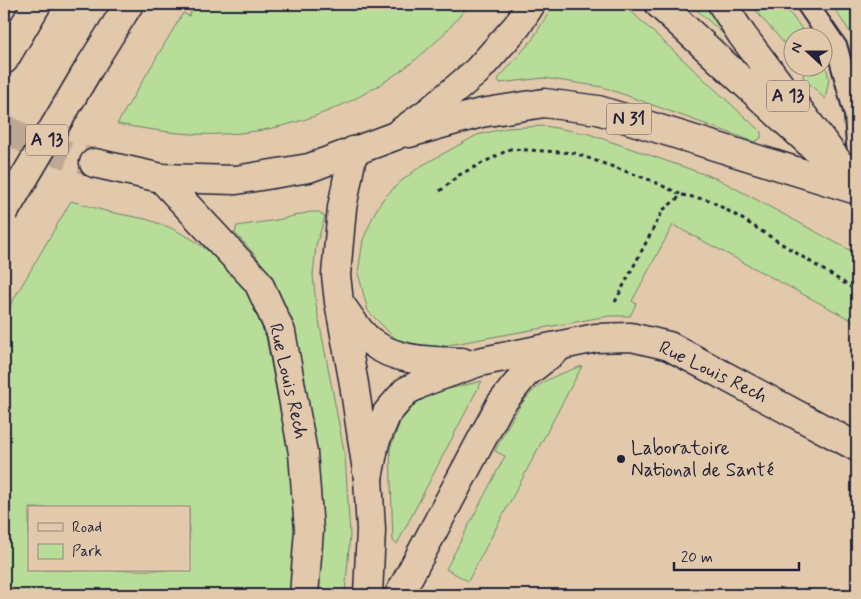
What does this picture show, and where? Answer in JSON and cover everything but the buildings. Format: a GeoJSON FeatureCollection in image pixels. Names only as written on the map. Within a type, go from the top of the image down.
{"type":"FeatureCollection","features":[{"type":"Feature","properties":{"kind":"main road"},"geometry":{"type":"LineString","coordinates":[[4,60],[37,4]]}},
{"type":"Feature","properties":{"kind":"main road","name":"A 13"},"geometry":{"type":"LineString","coordinates":[[4,212],[129,4]]}},
{"type":"Feature","properties":{"kind":"main road","name":"N 31"},"geometry":{"type":"LineString","coordinates":[[395,136],[477,71],[517,26],[531,4]]}},
{"type":"Feature","properties":{"kind":"main road"},"geometry":{"type":"LineString","coordinates":[[660,4],[857,188]]}},
{"type":"Feature","properties":{"kind":"main road","name":"A 13"},"geometry":{"type":"LineString","coordinates":[[722,4],[742,35],[857,188]]}},
{"type":"Feature","properties":{"kind":"main road","name":"N 31"},"geometry":{"type":"LineString","coordinates":[[94,163],[161,178],[236,180],[309,168],[395,136],[481,113],[544,103],[598,110],[857,188]]}},
{"type":"Feature","properties":{"kind":"main road"},"geometry":{"type":"LineString","coordinates":[[353,151],[342,208],[336,275],[368,478],[371,530],[368,595]]}},
{"type":"Feature","properties":{"kind":"main road","name":"Rue Louis Rech"},"geometry":{"type":"LineString","coordinates":[[161,178],[258,282],[280,332],[303,453],[309,530],[304,595]]}},
{"type":"Feature","properties":{"kind":"main road"},"geometry":{"type":"LineString","coordinates":[[339,302],[353,323],[369,341],[391,354],[422,361],[479,362]]}},
{"type":"Feature","properties":{"kind":"main road","name":"Rue Louis Rech"},"geometry":{"type":"LineString","coordinates":[[399,595],[500,405],[525,374],[561,346],[596,338],[631,337],[669,346],[857,447]]}},
{"type":"Feature","properties":{"kind":"main road"},"geometry":{"type":"LineString","coordinates":[[368,478],[375,442],[387,412],[406,391],[426,381],[479,362],[561,346]]}},
{"type":"Feature","properties":{"kind":"lane"},"geometry":{"type":"LineString","coordinates":[[808,4],[838,48],[856,115],[857,145]]}},
{"type":"Feature","properties":{"kind":"path"},"geometry":{"type":"LineString","coordinates":[[440,192],[459,176],[510,149],[574,154],[650,180],[682,195],[708,200],[857,290]]}},
{"type":"Feature","properties":{"kind":"path"},"geometry":{"type":"LineString","coordinates":[[596,338],[663,210],[682,195]]}},
{"type":"Feature","properties":{"kind":"green space"},"geometry":{"type":"Polygon","coordinates":[[[196,4],[469,4],[447,31],[421,55],[392,77],[360,96],[327,112],[257,131],[222,134],[182,133],[117,124],[183,13],[189,16],[196,4]]]}},
{"type":"Feature","properties":{"kind":"green space"},"geometry":{"type":"Polygon","coordinates":[[[554,4],[623,4],[761,132],[761,138],[755,142],[603,87],[544,78],[500,83],[498,79],[532,40],[554,4]]]}},
{"type":"Feature","properties":{"kind":"green space"},"geometry":{"type":"Polygon","coordinates":[[[690,4],[705,4],[728,38],[690,4]]]}},
{"type":"Feature","properties":{"kind":"green space"},"geometry":{"type":"Polygon","coordinates":[[[751,4],[783,4],[801,28],[784,28],[784,43],[751,4]]]}},
{"type":"Feature","properties":{"kind":"green space"},"geometry":{"type":"Polygon","coordinates":[[[831,4],[857,4],[857,42],[831,4]]]}},
{"type":"Feature","properties":{"kind":"green space"},"geometry":{"type":"Polygon","coordinates":[[[804,78],[829,78],[825,99],[804,78]]]}},
{"type":"Feature","properties":{"kind":"green space"},"geometry":{"type":"Polygon","coordinates":[[[545,126],[589,134],[718,179],[857,254],[857,323],[673,225],[632,301],[636,304],[630,316],[608,316],[432,348],[396,339],[368,311],[358,273],[363,240],[383,199],[400,182],[421,166],[477,135],[507,128],[545,126]]]}},
{"type":"Feature","properties":{"kind":"green space"},"geometry":{"type":"Polygon","coordinates":[[[71,201],[109,212],[146,219],[171,228],[192,239],[218,258],[246,291],[266,337],[289,456],[295,530],[290,595],[4,595],[4,330],[8,323],[4,320],[4,316],[71,201]]]}},
{"type":"Feature","properties":{"kind":"green space"},"geometry":{"type":"Polygon","coordinates":[[[310,212],[319,212],[325,217],[316,245],[313,275],[316,305],[345,456],[350,535],[345,595],[317,595],[272,280],[256,256],[235,233],[237,226],[277,220],[310,212]]]}},
{"type":"Feature","properties":{"kind":"green space"},"geometry":{"type":"Polygon","coordinates":[[[582,366],[468,581],[446,569],[505,456],[495,451],[518,410],[529,395],[541,384],[557,375],[582,366]]]}},
{"type":"Feature","properties":{"kind":"green space"},"geometry":{"type":"Polygon","coordinates":[[[482,381],[397,544],[393,541],[390,449],[400,422],[415,404],[432,393],[482,381]]]}},
{"type":"Feature","properties":{"kind":"tunnel"},"geometry":{"type":"LineString","coordinates":[[4,128],[36,145],[94,163]]}},
{"type":"Feature","properties":{"kind":"place","name":"Laboratoire National de Santé"},"geometry":{"type":"Point","coordinates":[621,459]}}]}
